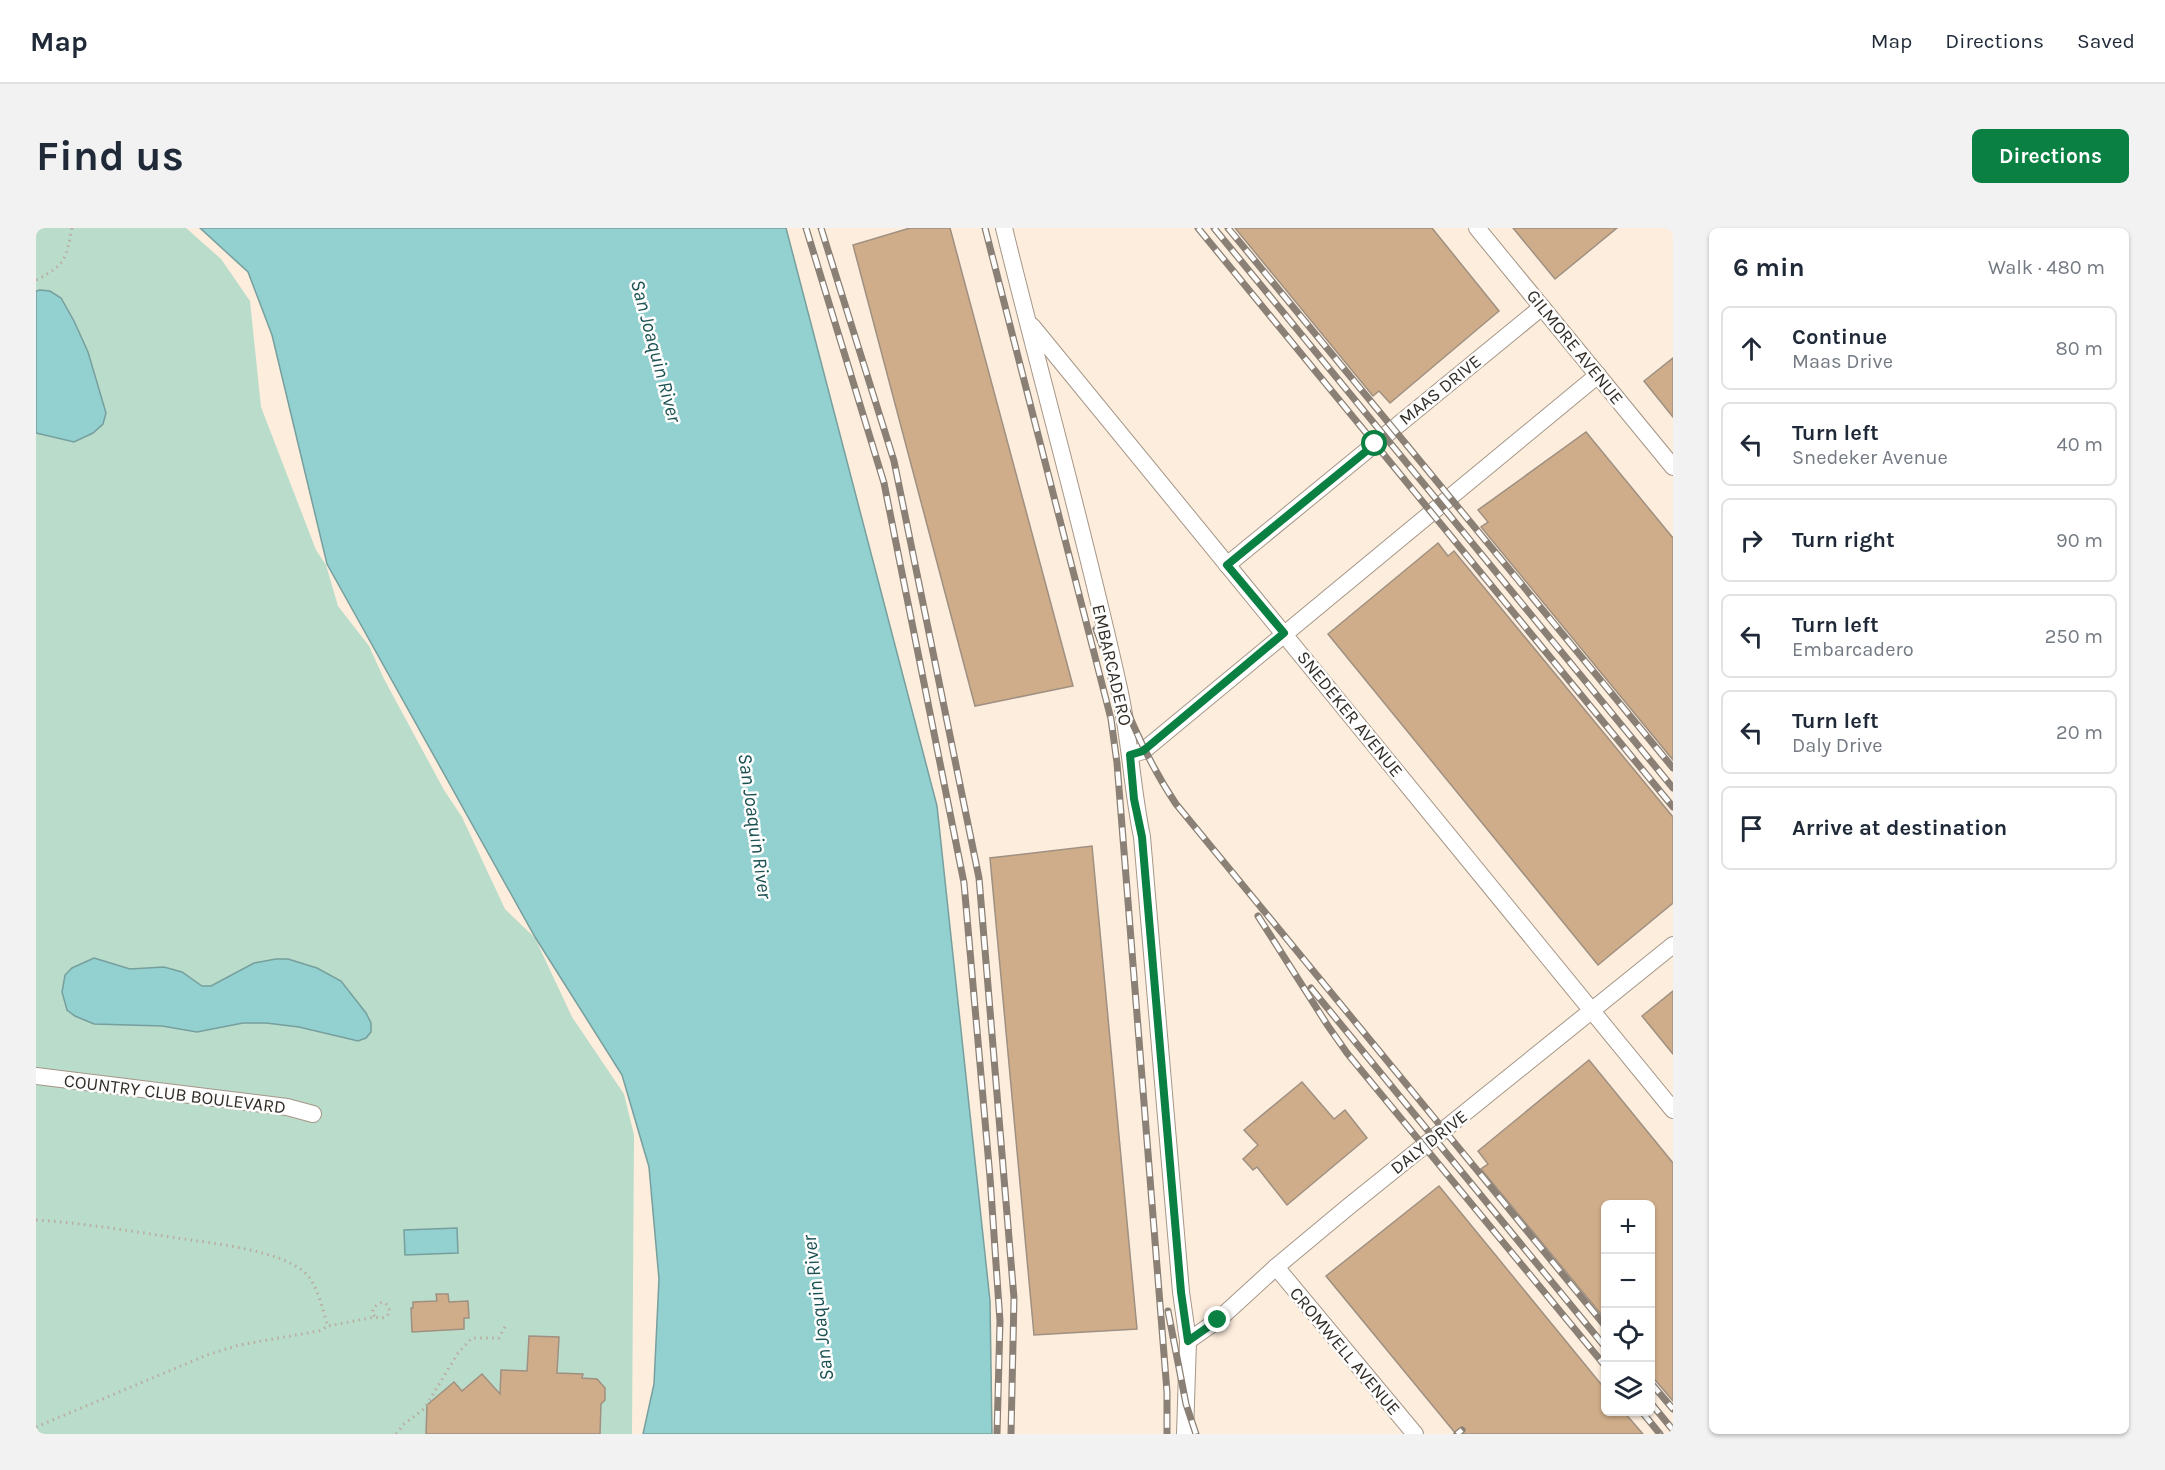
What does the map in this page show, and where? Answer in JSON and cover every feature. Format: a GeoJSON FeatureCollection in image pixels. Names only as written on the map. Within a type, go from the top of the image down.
{"type":"FeatureCollection","features":[{"type":"Feature","properties":{"kind":"street","name":"EMBARCADERO"},"geometry":{"type":"LineString","coordinates":[[1004,228],[1120,694],[1130,755],[1134,799],[1142,837],[1181,1292],[1188,1341],[1185,1434]]}},
{"type":"Feature","properties":{"kind":"street","name":"GILMORE AVENUE"},"geometry":{"type":"LineString","coordinates":[[1477,228],[1673,467]]}},
{"type":"Feature","properties":{"kind":"street","name":"MAAS DRIVE"},"geometry":{"type":"LineString","coordinates":[[1227,565],[1542,307]]}},
{"type":"Feature","properties":{"kind":"street","name":"SNEDEKER AVENUE"},"geometry":{"type":"LineString","coordinates":[[1026,319],[1673,1110]]}},
{"type":"Feature","properties":{"kind":"street"},"geometry":{"type":"LineString","coordinates":[[1130,755],[1143,751],[1598,375]]}},
{"type":"Feature","properties":{"kind":"street","name":"DALY DRIVE"},"geometry":{"type":"LineString","coordinates":[[1188,1341],[1218,1320],[1348,1207],[1594,1011],[1673,945]]}},
{"type":"Feature","properties":{"kind":"street","name":"COUNTRY CLUB BOULEVARD"},"geometry":{"type":"LineString","coordinates":[[36,1076],[287,1107],[313,1114]]}},
{"type":"Feature","properties":{"kind":"street","name":"CROMWELL AVENUE"},"geometry":{"type":"LineString","coordinates":[[1276,1268],[1415,1434]]}},
{"type":"Feature","properties":{"kind":"path"},"geometry":{"type":"LineString","coordinates":[[36,280],[54,270],[65,259],[70,246],[72,228]]}},
{"type":"Feature","properties":{"kind":"path"},"geometry":{"type":"LineString","coordinates":[[36,1220],[100,1225],[261,1253],[301,1269],[312,1281],[328,1326]]}},
{"type":"Feature","properties":{"kind":"path"},"geometry":{"type":"LineString","coordinates":[[36,1427],[207,1355],[247,1343],[319,1331],[328,1326],[375,1317],[382,1318],[390,1311],[386,1304],[382,1302],[374,1307],[372,1313],[375,1317]]}},
{"type":"Feature","properties":{"kind":"path"},"geometry":{"type":"LineString","coordinates":[[396,1434],[404,1424],[424,1409],[458,1353],[472,1338],[499,1338],[506,1325]]}},
{"type":"Feature","properties":{"kind":"green space"},"geometry":{"type":"Polygon","coordinates":[[[36,228],[186,228],[221,259],[250,301],[261,407],[316,550],[326,565],[338,606],[369,646],[384,679],[444,790],[462,817],[505,909],[535,938],[572,1017],[624,1094],[634,1135],[632,1434],[36,1434],[36,228]]]}},
{"type":"Feature","properties":{"kind":"water","name":"San Joaquin River"},"geometry":{"type":"Polygon","coordinates":[[[200,228],[786,228],[937,806],[990,1301],[992,1434],[643,1434],[654,1384],[659,1279],[649,1167],[622,1075],[535,937],[327,564],[272,335],[248,272],[200,228]]]}},
{"type":"Feature","properties":{"kind":"water"},"geometry":{"type":"Polygon","coordinates":[[[36,291],[50,291],[61,298],[74,321],[88,352],[106,413],[103,424],[93,433],[74,442],[36,433],[36,291]]]}},
{"type":"Feature","properties":{"kind":"water"},"geometry":{"type":"Polygon","coordinates":[[[94,958],[130,969],[164,967],[182,972],[202,986],[211,986],[254,963],[288,959],[317,968],[341,981],[366,1013],[371,1023],[371,1032],[366,1038],[358,1041],[299,1027],[266,1023],[243,1023],[197,1032],[162,1026],[94,1024],[67,1010],[62,992],[65,975],[72,968],[94,958]]]}},
{"type":"Feature","properties":{"kind":"water"},"geometry":{"type":"Polygon","coordinates":[[[457,1228],[458,1253],[405,1255],[404,1230],[457,1228]]]}},
{"type":"Feature","properties":{"kind":"building"},"geometry":{"type":"Polygon","coordinates":[[[910,228],[950,228],[1073,686],[975,706],[853,245],[910,228]]]}},
{"type":"Feature","properties":{"kind":"building"},"geometry":{"type":"Polygon","coordinates":[[[1235,228],[1432,228],[1499,311],[1390,403],[1379,391],[1373,396],[1235,228]]]}},
{"type":"Feature","properties":{"kind":"building"},"geometry":{"type":"Polygon","coordinates":[[[1513,228],[1617,228],[1555,279],[1513,228]]]}},
{"type":"Feature","properties":{"kind":"building"},"geometry":{"type":"Polygon","coordinates":[[[1673,358],[1673,417],[1644,381],[1673,358]]]}},
{"type":"Feature","properties":{"kind":"building"},"geometry":{"type":"Polygon","coordinates":[[[1586,432],[1673,538],[1673,760],[1481,527],[1488,522],[1478,510],[1586,432]]]}},
{"type":"Feature","properties":{"kind":"building"},"geometry":{"type":"Polygon","coordinates":[[[1438,543],[1448,556],[1454,551],[1673,817],[1673,903],[1598,965],[1328,634],[1438,543]]]}},
{"type":"Feature","properties":{"kind":"building"},"geometry":{"type":"Polygon","coordinates":[[[1092,846],[1137,1329],[1034,1335],[990,858],[1092,846]]]}},
{"type":"Feature","properties":{"kind":"building"},"geometry":{"type":"Polygon","coordinates":[[[1673,991],[1673,1054],[1642,1016],[1673,991]]]}},
{"type":"Feature","properties":{"kind":"building"},"geometry":{"type":"Polygon","coordinates":[[[1589,1060],[1673,1163],[1673,1401],[1655,1380],[1655,1200],[1601,1200],[1601,1314],[1481,1169],[1488,1164],[1478,1151],[1589,1060]]]}},
{"type":"Feature","properties":{"kind":"building"},"geometry":{"type":"Polygon","coordinates":[[[1302,1082],[1334,1119],[1345,1110],[1367,1138],[1287,1205],[1257,1167],[1253,1170],[1243,1159],[1258,1145],[1244,1130],[1302,1082]]]}},
{"type":"Feature","properties":{"kind":"building"},"geometry":{"type":"Polygon","coordinates":[[[1439,1186],[1601,1384],[1601,1416],[1627,1416],[1643,1434],[1456,1434],[1326,1276],[1439,1186]]]}},
{"type":"Feature","properties":{"kind":"building"},"geometry":{"type":"Polygon","coordinates":[[[436,1294],[448,1294],[449,1302],[468,1301],[469,1318],[464,1318],[464,1329],[412,1332],[413,1302],[437,1301],[436,1294]]]}},
{"type":"Feature","properties":{"kind":"building"},"geometry":{"type":"Polygon","coordinates":[[[529,1336],[559,1337],[557,1373],[583,1374],[582,1378],[597,1379],[605,1388],[605,1400],[601,1404],[600,1434],[426,1434],[427,1405],[454,1382],[462,1391],[482,1374],[500,1394],[501,1370],[527,1371],[529,1336]]]}},
{"type":"Feature","properties":{"kind":"railway"},"geometry":{"type":"LineString","coordinates":[[806,228],[884,483],[964,883],[990,1177],[1000,1321],[997,1434]]}},
{"type":"Feature","properties":{"kind":"railway"},"geometry":{"type":"LineString","coordinates":[[821,228],[894,461],[979,878],[1014,1298],[1011,1434]]}},
{"type":"Feature","properties":{"kind":"railway"},"geometry":{"type":"LineString","coordinates":[[985,228],[1111,719],[1117,763],[1167,1392],[1167,1434]]}},
{"type":"Feature","properties":{"kind":"railway"},"geometry":{"type":"LineString","coordinates":[[1198,228],[1673,807]]}},
{"type":"Feature","properties":{"kind":"railway"},"geometry":{"type":"LineString","coordinates":[[1214,228],[1673,788]]}},
{"type":"Feature","properties":{"kind":"railway"},"geometry":{"type":"LineString","coordinates":[[1228,228],[1673,768]]}},
{"type":"Feature","properties":{"kind":"railway"},"geometry":{"type":"LineString","coordinates":[[1096,629],[1140,741],[1176,804],[1601,1321]]}},
{"type":"Feature","properties":{"kind":"railway"},"geometry":{"type":"LineString","coordinates":[[1258,916],[1347,1053],[1602,1362]]}},
{"type":"Feature","properties":{"kind":"railway"},"geometry":{"type":"LineString","coordinates":[[1311,988],[1601,1342]]}},
{"type":"Feature","properties":{"kind":"railway"},"geometry":{"type":"LineString","coordinates":[[1168,1311],[1186,1404],[1196,1434]]}},
{"type":"Feature","properties":{"kind":"railway"},"geometry":{"type":"LineString","coordinates":[[1655,1388],[1673,1409]]}},
{"type":"Feature","properties":{"kind":"railway"},"geometry":{"type":"LineString","coordinates":[[1655,1408],[1673,1430]]}},
{"type":"Feature","properties":{"kind":"railway"},"geometry":{"type":"LineString","coordinates":[[1645,1416],[1660,1434]]}},
{"type":"Feature","properties":{"kind":"railway"},"geometry":{"type":"LineString","coordinates":[[1457,1434],[1462,1430]]}},
{"type":"Feature","properties":{"kind":"route"},"geometry":{"type":"LineString","coordinates":[[1218,1320],[1188,1341],[1181,1292],[1142,837],[1134,799],[1130,755],[1143,751],[1284,633],[1227,565],[1375,444]]}}]}
